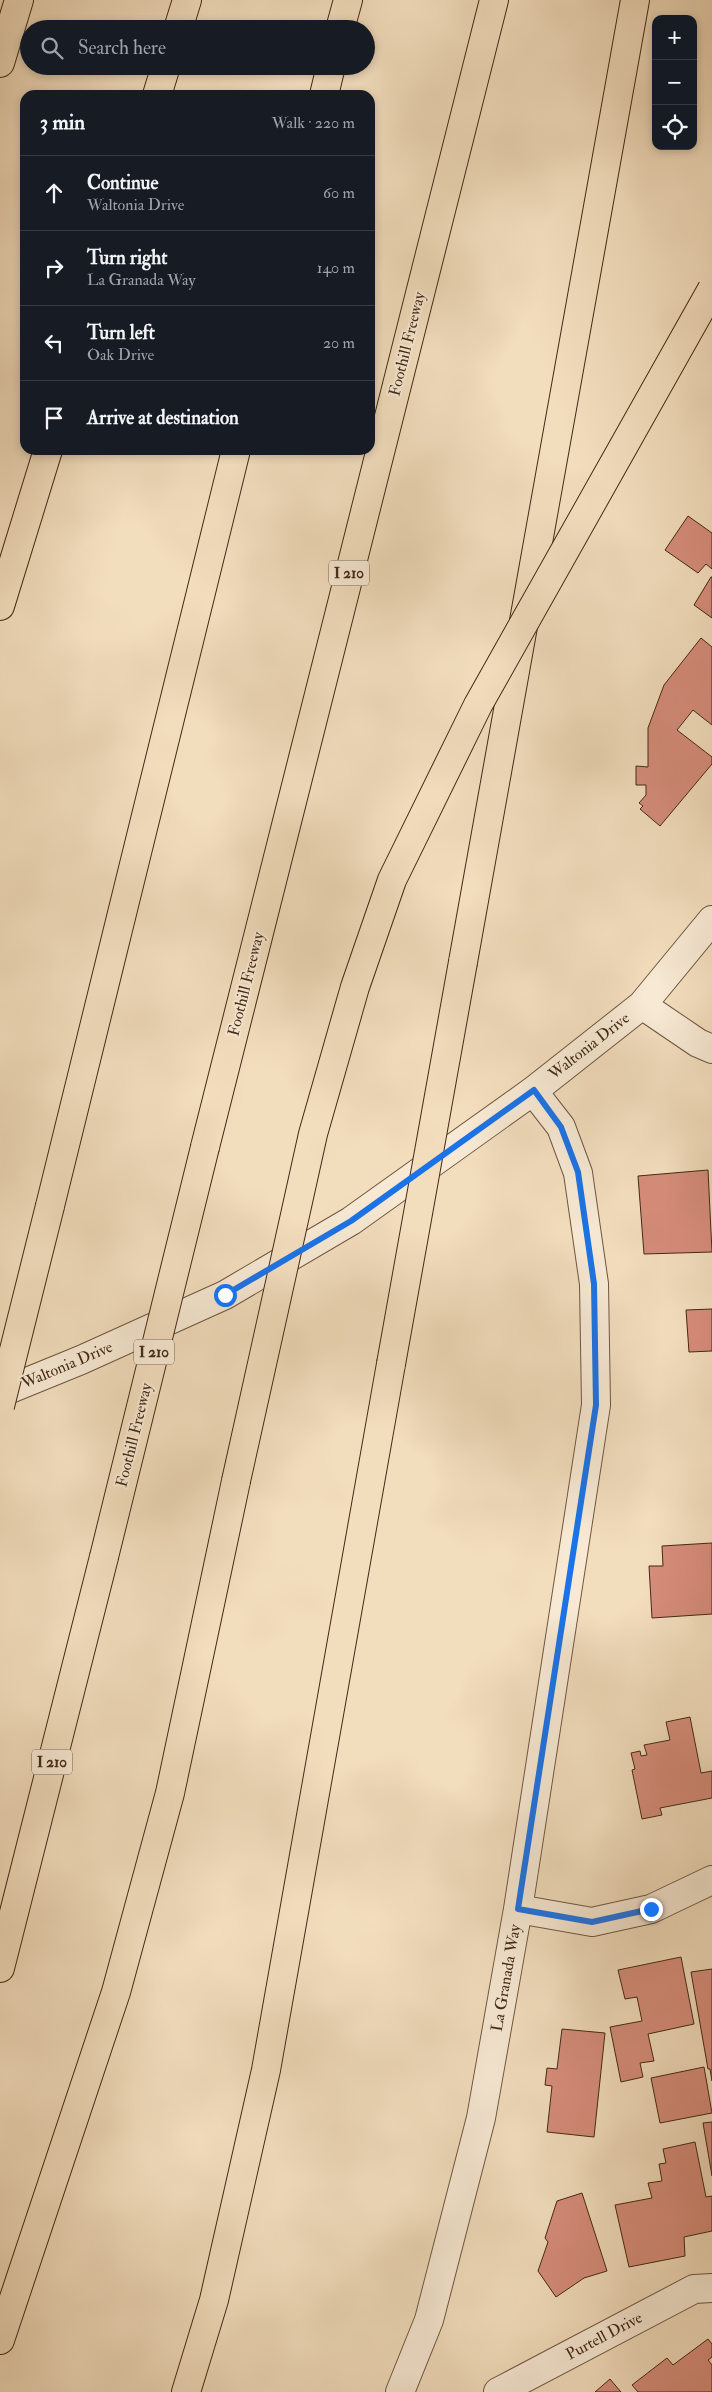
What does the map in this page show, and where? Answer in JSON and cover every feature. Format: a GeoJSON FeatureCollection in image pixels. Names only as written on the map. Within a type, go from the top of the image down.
{"type":"FeatureCollection","features":[{"type":"Feature","properties":{"kind":"highway"},"geometry":{"type":"LineString","coordinates":[[0,63],[19,0]]}},
{"type":"Feature","properties":{"kind":"highway"},"geometry":{"type":"LineString","coordinates":[[181,20],[187,0]]}},
{"type":"Feature","properties":{"kind":"highway"},"geometry":{"type":"LineString","coordinates":[[342,20],[348,0]]}},
{"type":"Feature","properties":{"kind":"highway","name":"Foothill Freeway"},"geometry":{"type":"LineString","coordinates":[[0,1968],[494,0]]}},
{"type":"Feature","properties":{"kind":"highway"},"geometry":{"type":"LineString","coordinates":[[186,2392],[214,2300],[266,2070],[635,0]]}},
{"type":"Feature","properties":{"kind":"highway"},"geometry":{"type":"LineString","coordinates":[[159,90],[163,75]]}},
{"type":"Feature","properties":{"kind":"highway"},"geometry":{"type":"LineString","coordinates":[[325,90],[329,75]]}},
{"type":"Feature","properties":{"kind":"highway"},"geometry":{"type":"LineString","coordinates":[[0,2340],[118,1982],[170,1793],[236,1481],[313,1134],[355,988],[392,880],[478,705],[712,289]]}},
{"type":"Feature","properties":{"kind":"highway"},"geometry":{"type":"LineString","coordinates":[[0,606],[46,455]]}},
{"type":"Feature","properties":{"kind":"highway"},"geometry":{"type":"LineString","coordinates":[[0,1406],[235,455]]}},
{"type":"Feature","properties":{"kind":"street","name":"Waltonia Drive"},"geometry":{"type":"LineString","coordinates":[[0,1393],[81,1360],[225,1295],[351,1221],[534,1090],[642,1005],[712,920]]}},
{"type":"Feature","properties":{"kind":"street"},"geometry":{"type":"LineString","coordinates":[[642,1005],[698,1043],[712,1049]]}},
{"type":"Feature","properties":{"kind":"street","name":"La Granada Way"},"geometry":{"type":"LineString","coordinates":[[409,2388],[429,2320],[481,2118],[518,1909],[596,1405],[594,1284],[578,1172],[561,1127],[534,1090]]}},
{"type":"Feature","properties":{"kind":"street"},"geometry":{"type":"LineString","coordinates":[[518,1909],[592,1922],[651,1909],[712,1880]]}},
{"type":"Feature","properties":{"kind":"street","name":"Purtell Drive"},"geometry":{"type":"LineString","coordinates":[[498,2392],[694,2289],[712,2288]]}},
{"type":"Feature","properties":{"kind":"building"},"geometry":{"type":"Polygon","coordinates":[[[688,516],[712,533],[712,569],[706,564],[698,573],[665,550],[688,516]]]}},
{"type":"Feature","properties":{"kind":"building"},"geometry":{"type":"Polygon","coordinates":[[[712,577],[712,618],[694,605],[712,577]]]}},
{"type":"Feature","properties":{"kind":"building"},"geometry":{"type":"Polygon","coordinates":[[[701,638],[712,647],[712,725],[693,710],[677,730],[712,757],[712,764],[660,826],[640,809],[643,806],[639,803],[646,795],[646,785],[636,785],[636,766],[648,767],[648,728],[664,685],[701,638]]]}},
{"type":"Feature","properties":{"kind":"building"},"geometry":{"type":"Polygon","coordinates":[[[708,1170],[712,1252],[644,1254],[638,1176],[708,1170]]]}},
{"type":"Feature","properties":{"kind":"building"},"geometry":{"type":"Polygon","coordinates":[[[712,1309],[712,1351],[689,1352],[686,1310],[712,1309]]]}},
{"type":"Feature","properties":{"kind":"building"},"geometry":{"type":"Polygon","coordinates":[[[712,1543],[712,1614],[652,1618],[649,1566],[663,1566],[662,1546],[712,1543]]]}},
{"type":"Feature","properties":{"kind":"building"},"geometry":{"type":"Polygon","coordinates":[[[690,1717],[701,1773],[712,1771],[712,1798],[660,1808],[662,1815],[642,1819],[632,1770],[635,1769],[631,1753],[640,1751],[641,1756],[647,1755],[644,1745],[670,1740],[666,1722],[690,1717]]]}},
{"type":"Feature","properties":{"kind":"building"},"geometry":{"type":"Polygon","coordinates":[[[681,1957],[694,2024],[648,2034],[654,2061],[640,2063],[643,2077],[621,2082],[610,2027],[642,2021],[637,1997],[625,1999],[618,1970],[681,1957]]]}},
{"type":"Feature","properties":{"kind":"building"},"geometry":{"type":"Polygon","coordinates":[[[712,1969],[712,2081],[710,2069],[708,2069],[691,1972],[712,1969]]]}},
{"type":"Feature","properties":{"kind":"building"},"geometry":{"type":"Polygon","coordinates":[[[562,2029],[605,2033],[594,2137],[547,2132],[552,2086],[545,2085],[547,2068],[557,2069],[562,2029]]]}},
{"type":"Feature","properties":{"kind":"building"},"geometry":{"type":"Polygon","coordinates":[[[704,2067],[712,2113],[660,2123],[651,2078],[704,2067]]]}},
{"type":"Feature","properties":{"kind":"building"},"geometry":{"type":"Polygon","coordinates":[[[712,2122],[712,2176],[703,2123],[712,2122]]]}},
{"type":"Feature","properties":{"kind":"building"},"geometry":{"type":"Polygon","coordinates":[[[695,2142],[706,2197],[712,2196],[712,2231],[684,2237],[685,2256],[629,2267],[615,2205],[652,2198],[648,2183],[662,2181],[659,2164],[666,2163],[663,2149],[695,2142]]]}},
{"type":"Feature","properties":{"kind":"building"},"geometry":{"type":"Polygon","coordinates":[[[582,2193],[607,2271],[584,2278],[556,2297],[538,2271],[548,2242],[545,2238],[557,2201],[582,2193]]]}},
{"type":"Feature","properties":{"kind":"building"},"geometry":{"type":"Polygon","coordinates":[[[708,2339],[712,2344],[712,2357],[708,2360],[712,2365],[712,2392],[638,2392],[632,2385],[667,2358],[673,2365],[708,2339]]]}},
{"type":"Feature","properties":{"kind":"building"},"geometry":{"type":"Polygon","coordinates":[[[610,2379],[621,2392],[595,2392],[610,2379]]]}},
{"type":"Feature","properties":{"kind":"route"},"geometry":{"type":"LineString","coordinates":[[225,1295],[351,1221],[534,1090],[561,1127],[578,1172],[594,1284],[596,1405],[518,1909],[592,1922],[651,1909]]}}]}
